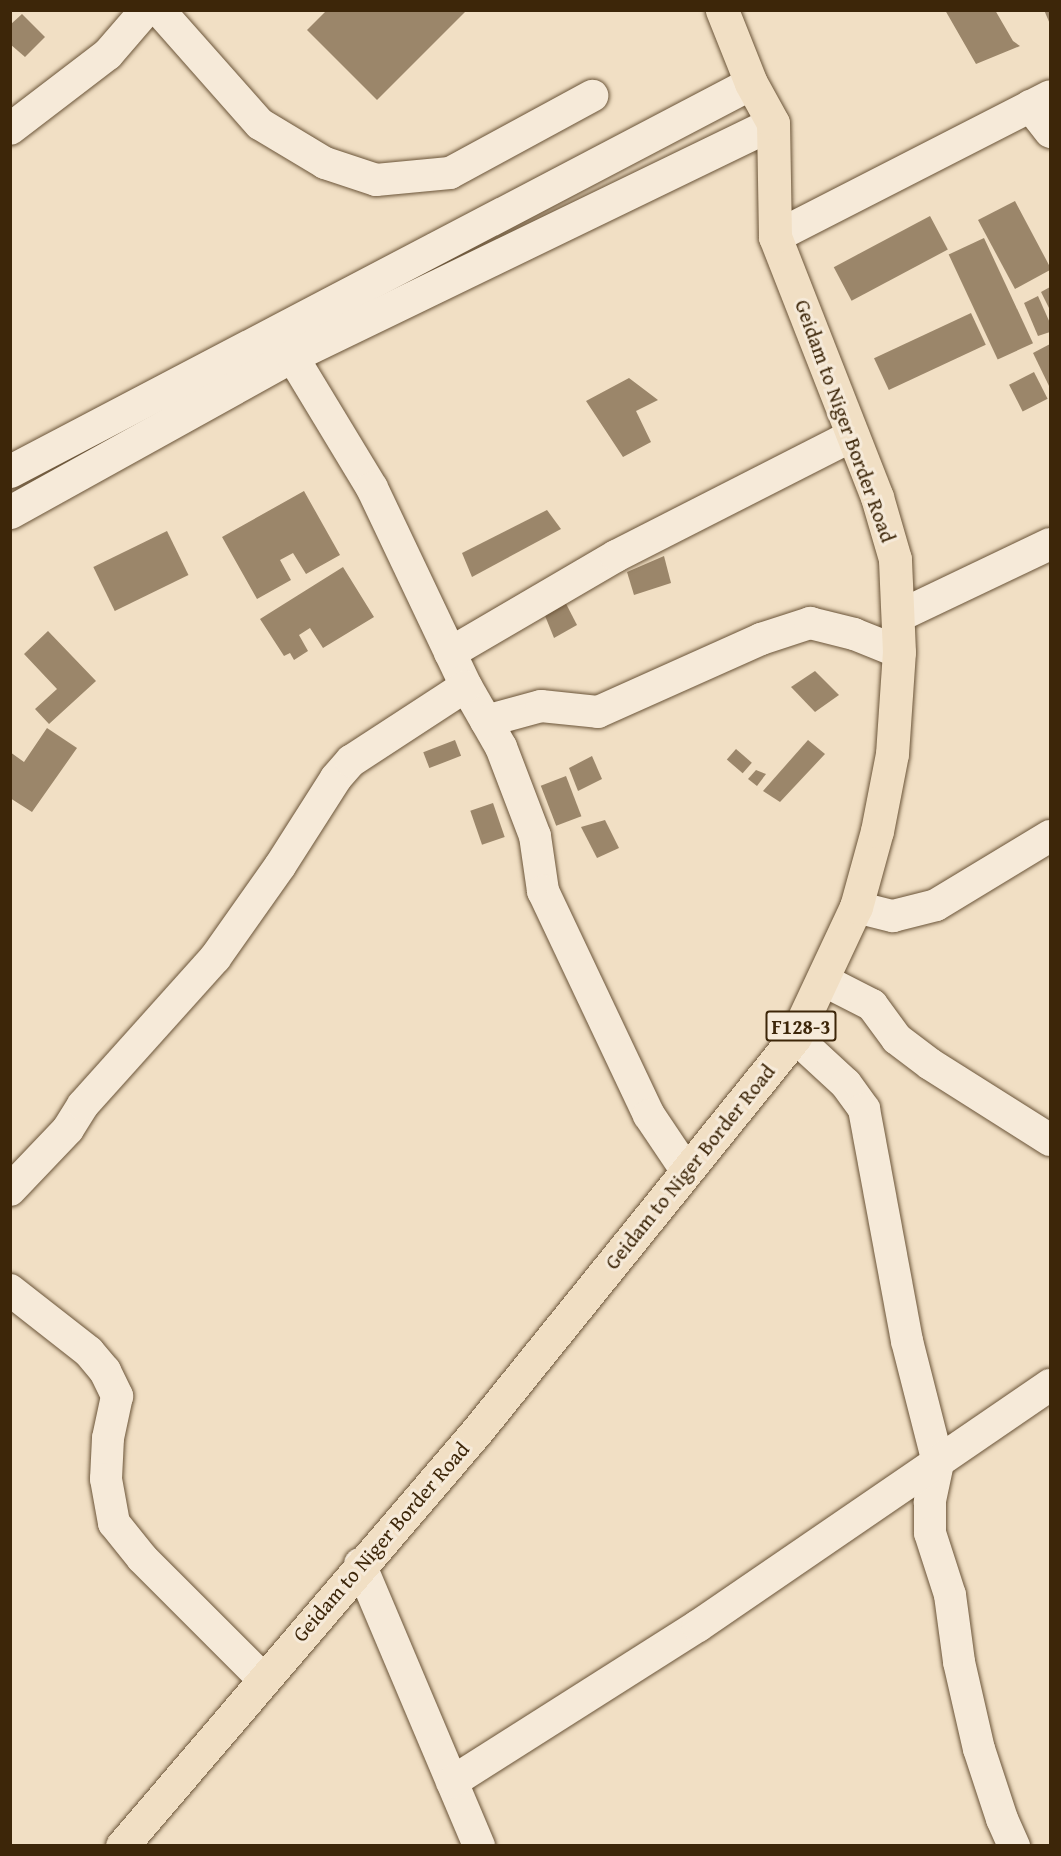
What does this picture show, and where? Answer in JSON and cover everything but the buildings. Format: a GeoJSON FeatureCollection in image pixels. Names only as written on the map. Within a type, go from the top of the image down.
{"type":"FeatureCollection","features":[{"type":"Feature","properties":{"kind":"main road","name":"Geidam to Niger Border Road"},"geometry":{"type":"LineString","coordinates":[[122,1845],[360,1564],[477,1431],[795,1037],[856,907],[877,831],[892,754],[899,652],[895,559],[877,497],[775,237],[773,123],[752,83],[722,10]]}},
{"type":"Feature","properties":{"kind":"street"},"geometry":{"type":"LineString","coordinates":[[10,129],[108,54],[147,10]]}},
{"type":"Feature","properties":{"kind":"street"},"geometry":{"type":"LineString","coordinates":[[159,10],[260,124],[325,163],[376,180],[450,173],[592,96]]}},
{"type":"Feature","properties":{"kind":"street"},"geometry":{"type":"LineString","coordinates":[[10,471],[752,83]]}},
{"type":"Feature","properties":{"kind":"street"},"geometry":{"type":"LineString","coordinates":[[775,237],[1040,101],[1050,132]]}},
{"type":"Feature","properties":{"kind":"street"},"geometry":{"type":"LineString","coordinates":[[10,512],[292,356],[773,123]]}},
{"type":"Feature","properties":{"kind":"street"},"geometry":{"type":"LineString","coordinates":[[292,356],[372,488],[466,687],[501,747],[535,836],[543,891],[649,1115],[686,1170]]}},
{"type":"Feature","properties":{"kind":"street"},"geometry":{"type":"LineString","coordinates":[[450,652],[616,556],[853,435]]}},
{"type":"Feature","properties":{"kind":"street"},"geometry":{"type":"LineString","coordinates":[[899,616],[1050,544]]}},
{"type":"Feature","properties":{"kind":"street"},"geometry":{"type":"LineString","coordinates":[[486,721],[541,706],[598,712],[761,639],[810,623],[854,634],[899,652]]}},
{"type":"Feature","properties":{"kind":"street"},"geometry":{"type":"LineString","coordinates":[[10,1190],[68,1129],[83,1105],[215,958],[280,866],[336,778],[351,761],[466,687]]}},
{"type":"Feature","properties":{"kind":"street"},"geometry":{"type":"LineString","coordinates":[[856,907],[893,915],[936,904],[1050,836]]}},
{"type":"Feature","properties":{"kind":"street"},"geometry":{"type":"LineString","coordinates":[[823,980],[872,1005],[897,1039],[1050,1140]]}},
{"type":"Feature","properties":{"kind":"street"},"geometry":{"type":"LineString","coordinates":[[795,1037],[846,1084],[864,1109],[907,1341],[938,1462],[930,1502],[930,1533],[950,1595],[958,1662],[979,1749],[1002,1819],[1014,1845]]}},
{"type":"Feature","properties":{"kind":"street"},"geometry":{"type":"LineString","coordinates":[[10,1290],[89,1352],[105,1371],[117,1396],[108,1438],[106,1479],[114,1523],[142,1558],[263,1679]]}},
{"type":"Feature","properties":{"kind":"street"},"geometry":{"type":"LineString","coordinates":[[452,1782],[698,1626],[1050,1385]]}},
{"type":"Feature","properties":{"kind":"street"},"geometry":{"type":"LineString","coordinates":[[360,1564],[479,1845]]}}]}
